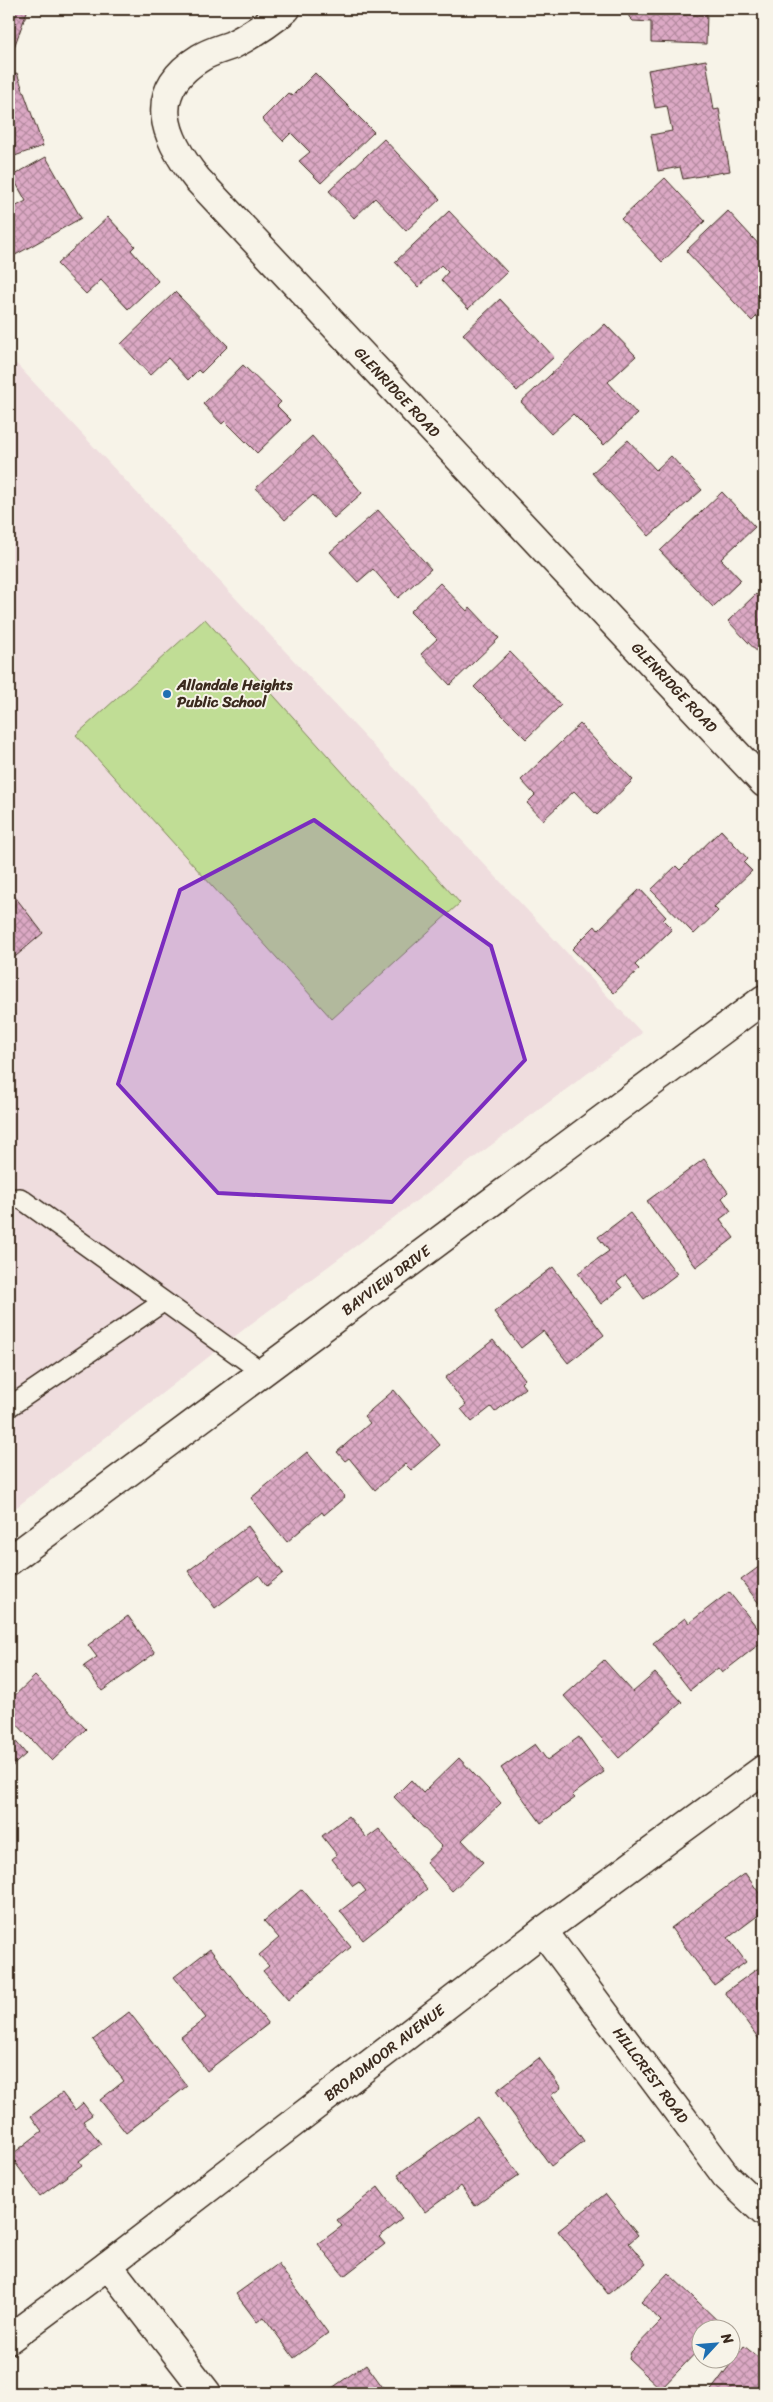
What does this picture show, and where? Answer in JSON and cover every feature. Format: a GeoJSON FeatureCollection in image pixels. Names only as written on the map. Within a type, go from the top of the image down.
{"type":"FeatureCollection","features":[{"type":"Feature","properties":{"kind":"street","name":"GLENRIDGE ROAD"},"geometry":{"type":"LineString","coordinates":[[286,9],[272,21],[232,44],[200,58],[180,75],[166,101],[166,127],[178,156],[196,179],[764,783]]}},
{"type":"Feature","properties":{"kind":"street","name":"BAYVIEW DRIVE"},"geometry":{"type":"LineString","coordinates":[[9,1561],[764,1000]]}},
{"type":"Feature","properties":{"kind":"street","name":"BROADMOOR AVENUE"},"geometry":{"type":"LineString","coordinates":[[9,2339],[543,1931],[764,1769]]}},
{"type":"Feature","properties":{"kind":"street","name":"HILLCREST ROAD"},"geometry":{"type":"LineString","coordinates":[[543,1931],[726,2176],[764,2212]]}},
{"type":"Feature","properties":{"kind":"street"},"geometry":{"type":"LineString","coordinates":[[108,2265],[207,2393]]}},
{"type":"Feature","properties":{"kind":"lane"},"geometry":{"type":"LineString","coordinates":[[9,1199],[20,1198],[262,1372]]}},
{"type":"Feature","properties":{"kind":"lane"},"geometry":{"type":"LineString","coordinates":[[9,1407],[163,1302]]}},
{"type":"Feature","properties":{"kind":"highlighted area"},"geometry":{"type":"Polygon","coordinates":[[[314,820],[491,946],[525,1060],[392,1202],[218,1193],[118,1084],[180,890],[314,820]]]}},
{"type":"Feature","properties":{"kind":"shaded area","name":"Allandale Heights Public School"},"geometry":{"type":"Polygon","coordinates":[[[9,356],[642,1033],[252,1323],[9,1513],[9,356]]]}},
{"type":"Feature","properties":{"kind":"green space"},"geometry":{"type":"Polygon","coordinates":[[[205,619],[460,903],[332,1019],[76,735],[205,619]]]}},
{"type":"Feature","properties":{"kind":"building"},"geometry":{"type":"Polygon","coordinates":[[[9,9],[28,9],[9,61],[9,9]]]}},
{"type":"Feature","properties":{"kind":"building"},"geometry":{"type":"Polygon","coordinates":[[[629,9],[698,9],[698,13],[707,13],[706,44],[651,42],[651,22],[633,21],[629,17],[629,9]]]}},
{"type":"Feature","properties":{"kind":"building"},"geometry":{"type":"Polygon","coordinates":[[[706,60],[714,110],[719,109],[730,171],[683,179],[680,167],[658,171],[651,135],[672,131],[667,106],[655,108],[648,70],[706,60]]]}},
{"type":"Feature","properties":{"kind":"building"},"geometry":{"type":"Polygon","coordinates":[[[17,73],[43,146],[9,158],[9,75],[17,73]]]}},
{"type":"Feature","properties":{"kind":"building"},"geometry":{"type":"Polygon","coordinates":[[[315,73],[374,132],[321,183],[299,161],[310,152],[291,133],[283,141],[262,119],[288,93],[292,96],[315,73]]]}},
{"type":"Feature","properties":{"kind":"building"},"geometry":{"type":"Polygon","coordinates":[[[384,139],[440,199],[406,231],[375,198],[354,218],[329,191],[384,139]]]}},
{"type":"Feature","properties":{"kind":"building"},"geometry":{"type":"Polygon","coordinates":[[[46,157],[81,218],[10,258],[9,210],[26,201],[12,176],[46,157]]]}},
{"type":"Feature","properties":{"kind":"building"},"geometry":{"type":"Polygon","coordinates":[[[665,178],[705,221],[662,262],[621,219],[665,178]]]}},
{"type":"Feature","properties":{"kind":"building"},"geometry":{"type":"Polygon","coordinates":[[[449,211],[507,272],[468,309],[441,280],[448,272],[441,265],[418,287],[395,262],[449,211]]]}},
{"type":"Feature","properties":{"kind":"building"},"geometry":{"type":"Polygon","coordinates":[[[728,211],[764,250],[764,309],[752,321],[686,251],[728,211]]]}},
{"type":"Feature","properties":{"kind":"building"},"geometry":{"type":"Polygon","coordinates":[[[108,217],[135,246],[131,250],[158,281],[128,309],[101,280],[86,294],[57,264],[108,217]]]}},
{"type":"Feature","properties":{"kind":"building"},"geometry":{"type":"Polygon","coordinates":[[[175,292],[228,346],[201,373],[198,370],[188,380],[168,358],[150,375],[121,344],[175,292]]]}},
{"type":"Feature","properties":{"kind":"building"},"geometry":{"type":"Polygon","coordinates":[[[500,299],[554,357],[517,391],[463,334],[500,299]]]}},
{"type":"Feature","properties":{"kind":"building"},"geometry":{"type":"Polygon","coordinates":[[[605,324],[636,356],[608,382],[637,414],[604,445],[573,414],[551,434],[521,402],[605,324]]]}},
{"type":"Feature","properties":{"kind":"building"},"geometry":{"type":"Polygon","coordinates":[[[243,365],[281,402],[277,406],[291,420],[257,453],[225,421],[222,424],[203,404],[243,365]]]}},
{"type":"Feature","properties":{"kind":"building"},"geometry":{"type":"Polygon","coordinates":[[[312,436],[362,493],[334,518],[313,495],[285,520],[256,488],[312,436]]]}},
{"type":"Feature","properties":{"kind":"building"},"geometry":{"type":"Polygon","coordinates":[[[628,440],[656,470],[671,456],[702,490],[649,536],[592,473],[628,440]]]}},
{"type":"Feature","properties":{"kind":"building"},"geometry":{"type":"Polygon","coordinates":[[[722,492],[755,527],[721,559],[741,580],[713,607],[660,551],[722,492]]]}},
{"type":"Feature","properties":{"kind":"building"},"geometry":{"type":"Polygon","coordinates":[[[378,510],[431,569],[398,598],[373,569],[358,582],[330,552],[378,510]]]}},
{"type":"Feature","properties":{"kind":"building"},"geometry":{"type":"Polygon","coordinates":[[[440,583],[467,611],[470,607],[499,638],[450,685],[421,654],[437,639],[410,612],[440,583]]]}},
{"type":"Feature","properties":{"kind":"building"},"geometry":{"type":"Polygon","coordinates":[[[756,594],[762,600],[764,598],[764,659],[728,621],[756,594]]]}},
{"type":"Feature","properties":{"kind":"building"},"geometry":{"type":"Polygon","coordinates":[[[510,652],[561,705],[526,739],[474,687],[510,652]]]}},
{"type":"Feature","properties":{"kind":"building"},"geometry":{"type":"Polygon","coordinates":[[[580,724],[633,780],[597,815],[574,791],[543,820],[527,803],[535,795],[521,780],[580,724]]]}},
{"type":"Feature","properties":{"kind":"building"},"geometry":{"type":"Polygon","coordinates":[[[721,830],[748,859],[744,863],[752,871],[714,907],[718,911],[694,934],[651,890],[676,866],[680,870],[721,830]]]}},
{"type":"Feature","properties":{"kind":"building"},"geometry":{"type":"Polygon","coordinates":[[[9,889],[43,933],[9,962],[9,889]]]}},
{"type":"Feature","properties":{"kind":"building"},"geometry":{"type":"Polygon","coordinates":[[[640,889],[666,917],[663,920],[672,929],[635,965],[639,969],[614,993],[572,949],[595,926],[598,930],[640,889]]]}},
{"type":"Feature","properties":{"kind":"building"},"geometry":{"type":"Polygon","coordinates":[[[704,1159],[728,1192],[722,1198],[731,1211],[720,1219],[734,1238],[696,1267],[647,1201],[704,1159]]]}},
{"type":"Feature","properties":{"kind":"building"},"geometry":{"type":"Polygon","coordinates":[[[630,1213],[677,1274],[644,1299],[626,1275],[617,1282],[622,1288],[601,1304],[578,1273],[609,1251],[598,1237],[630,1213]]]}},
{"type":"Feature","properties":{"kind":"building"},"geometry":{"type":"Polygon","coordinates":[[[553,1267],[604,1335],[568,1363],[543,1331],[521,1348],[494,1312],[553,1267]]]}},
{"type":"Feature","properties":{"kind":"building"},"geometry":{"type":"Polygon","coordinates":[[[493,1340],[525,1379],[521,1383],[525,1388],[495,1412],[491,1407],[472,1422],[461,1409],[466,1405],[445,1378],[493,1340]]]}},
{"type":"Feature","properties":{"kind":"building"},"geometry":{"type":"Polygon","coordinates":[[[394,1390],[440,1445],[411,1470],[405,1464],[375,1490],[349,1458],[345,1461],[337,1452],[370,1423],[364,1416],[394,1390]]]}},
{"type":"Feature","properties":{"kind":"building"},"geometry":{"type":"Polygon","coordinates":[[[307,1452],[345,1497],[324,1515],[322,1512],[287,1542],[251,1498],[307,1452]]]}},
{"type":"Feature","properties":{"kind":"building"},"geometry":{"type":"Polygon","coordinates":[[[248,1526],[283,1573],[267,1586],[259,1575],[215,1608],[188,1571],[248,1526]]]}},
{"type":"Feature","properties":{"kind":"building"},"geometry":{"type":"Polygon","coordinates":[[[764,1563],[764,1610],[741,1580],[764,1563]]]}},
{"type":"Feature","properties":{"kind":"building"},"geometry":{"type":"Polygon","coordinates":[[[729,1592],[763,1635],[759,1638],[762,1642],[722,1673],[718,1668],[690,1690],[653,1643],[685,1618],[689,1623],[729,1592]]]}},
{"type":"Feature","properties":{"kind":"building"},"geometry":{"type":"Polygon","coordinates":[[[128,1616],[155,1653],[102,1691],[84,1666],[97,1657],[88,1645],[128,1616]]]}},
{"type":"Feature","properties":{"kind":"building"},"geometry":{"type":"Polygon","coordinates":[[[604,1660],[633,1692],[655,1673],[682,1702],[619,1758],[564,1696],[604,1660]]]}},
{"type":"Feature","properties":{"kind":"building"},"geometry":{"type":"Polygon","coordinates":[[[35,1676],[86,1729],[52,1761],[9,1716],[9,1701],[35,1676]]]}},
{"type":"Feature","properties":{"kind":"building"},"geometry":{"type":"Polygon","coordinates":[[[9,1733],[26,1754],[9,1769],[9,1733]]]}},
{"type":"Feature","properties":{"kind":"building"},"geometry":{"type":"Polygon","coordinates":[[[579,1737],[604,1772],[572,1795],[575,1798],[541,1823],[501,1768],[535,1744],[547,1760],[579,1737]]]}},
{"type":"Feature","properties":{"kind":"building"},"geometry":{"type":"Polygon","coordinates":[[[459,1758],[501,1803],[462,1840],[483,1862],[452,1891],[426,1862],[442,1847],[394,1797],[411,1780],[423,1793],[459,1758]]]}},
{"type":"Feature","properties":{"kind":"building"},"geometry":{"type":"Polygon","coordinates":[[[348,1816],[367,1838],[379,1829],[427,1889],[363,1940],[340,1911],[366,1891],[359,1882],[353,1886],[332,1859],[337,1855],[322,1836],[348,1816]]]}},
{"type":"Feature","properties":{"kind":"building"},"geometry":{"type":"Polygon","coordinates":[[[745,1873],[764,1900],[764,1911],[728,1938],[746,1962],[714,1985],[671,1928],[745,1873]]]}},
{"type":"Feature","properties":{"kind":"building"},"geometry":{"type":"Polygon","coordinates":[[[302,1889],[351,1947],[288,2000],[263,1971],[269,1966],[259,1955],[279,1938],[264,1921],[302,1889]]]}},
{"type":"Feature","properties":{"kind":"building"},"geometry":{"type":"Polygon","coordinates":[[[210,1949],[268,2024],[207,2071],[181,2037],[206,2018],[174,1977],[210,1949]]]}},
{"type":"Feature","properties":{"kind":"building"},"geometry":{"type":"Polygon","coordinates":[[[764,1964],[764,2046],[725,1992],[764,1964]]]}},
{"type":"Feature","properties":{"kind":"building"},"geometry":{"type":"Polygon","coordinates":[[[129,2012],[187,2086],[126,2133],[100,2100],[124,2081],[93,2040],[129,2012]]]}},
{"type":"Feature","properties":{"kind":"building"},"geometry":{"type":"Polygon","coordinates":[[[539,2058],[561,2088],[551,2095],[584,2141],[551,2166],[496,2091],[539,2058]]]}},
{"type":"Feature","properties":{"kind":"building"},"geometry":{"type":"Polygon","coordinates":[[[62,2093],[75,2110],[83,2103],[92,2115],[83,2121],[101,2144],[79,2161],[82,2165],[40,2196],[10,2156],[42,2131],[31,2116],[62,2093]]]}},
{"type":"Feature","properties":{"kind":"building"},"geometry":{"type":"Polygon","coordinates":[[[477,2117],[519,2175],[475,2206],[461,2186],[425,2212],[398,2174],[477,2117]]]}},
{"type":"Feature","properties":{"kind":"building"},"geometry":{"type":"Polygon","coordinates":[[[378,2187],[402,2219],[379,2237],[385,2244],[344,2276],[318,2244],[342,2226],[337,2220],[378,2187]]]}},
{"type":"Feature","properties":{"kind":"building"},"geometry":{"type":"Polygon","coordinates":[[[605,2194],[638,2235],[629,2243],[646,2264],[608,2294],[558,2231],[605,2194]]]}},
{"type":"Feature","properties":{"kind":"building"},"geometry":{"type":"Polygon","coordinates":[[[9,2198],[16,2207],[9,2213],[9,2198]]]}},
{"type":"Feature","properties":{"kind":"building"},"geometry":{"type":"Polygon","coordinates":[[[278,2264],[328,2333],[294,2358],[264,2317],[257,2322],[236,2294],[278,2264]]]}},
{"type":"Feature","properties":{"kind":"building"},"geometry":{"type":"Polygon","coordinates":[[[668,2273],[717,2320],[690,2320],[690,2359],[661,2389],[629,2359],[631,2352],[661,2321],[641,2302],[668,2273]]]}},
{"type":"Feature","properties":{"kind":"building"},"geometry":{"type":"Polygon","coordinates":[[[744,2346],[764,2362],[764,2393],[709,2393],[726,2370],[740,2370],[740,2351],[744,2346]]]}},
{"type":"Feature","properties":{"kind":"building"},"geometry":{"type":"Polygon","coordinates":[[[366,2364],[387,2393],[325,2393],[366,2364]]]}},
{"type":"Feature","properties":{"kind":"place","name":"Allandale Heights Public School"},"geometry":{"type":"Point","coordinates":[167,694]}}]}
